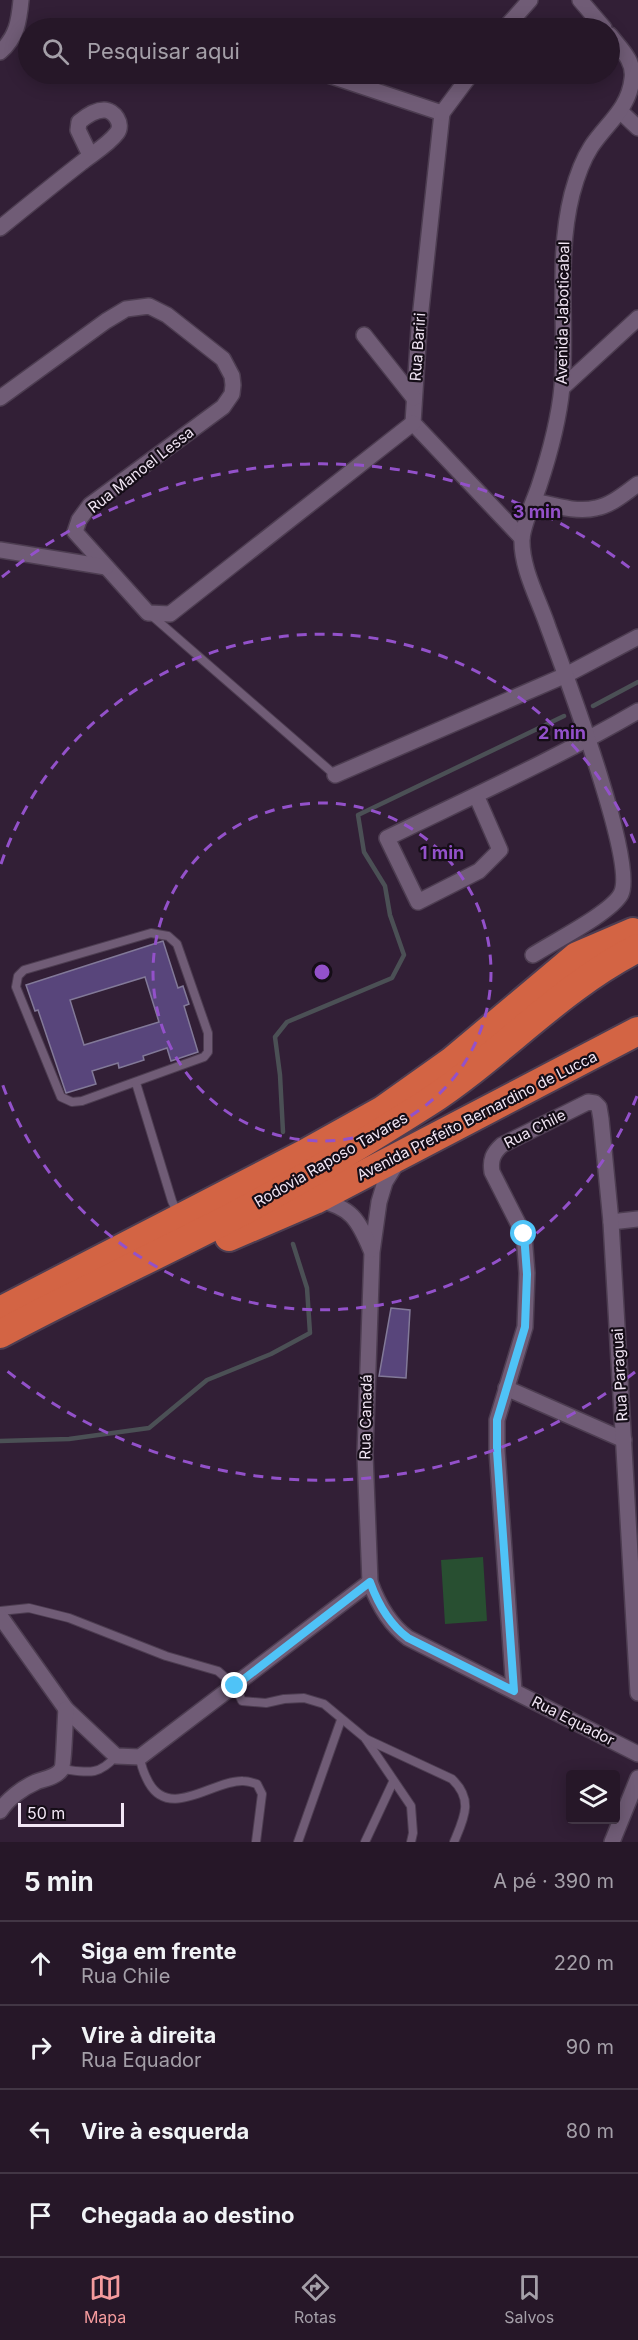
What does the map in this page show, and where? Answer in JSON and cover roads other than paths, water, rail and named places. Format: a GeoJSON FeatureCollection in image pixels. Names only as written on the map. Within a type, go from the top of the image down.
{"type":"FeatureCollection","features":[{"type":"Feature","properties":{"kind":"highway"},"geometry":{"type":"LineString","coordinates":[[578,956],[638,913]]}},
{"type":"Feature","properties":{"kind":"highway","name":"Rodovia Raposo Tavares"},"geometry":{"type":"LineString","coordinates":[[0,1311],[383,1110],[452,1061],[578,956],[638,930]]}},
{"type":"Feature","properties":{"kind":"highway","name":"Rodovia Raposo Tavares"},"geometry":{"type":"LineString","coordinates":[[0,1334],[81,1291],[216,1225],[334,1161],[429,1102],[477,1067],[576,985],[638,948]]}},
{"type":"Feature","properties":{"kind":"highway","name":"Avenida Prefeito Bernardino de Lucca"},"geometry":{"type":"LineString","coordinates":[[81,1291],[212,1244],[315,1200],[638,1031]]}},
{"type":"Feature","properties":{"kind":"street"},"geometry":{"type":"LineString","coordinates":[[20,18],[21,0]]}},
{"type":"Feature","properties":{"kind":"street"},"geometry":{"type":"LineString","coordinates":[[515,18],[530,0]]}},
{"type":"Feature","properties":{"kind":"street"},"geometry":{"type":"LineString","coordinates":[[580,0],[595,18]]}},
{"type":"Feature","properties":{"kind":"street"},"geometry":{"type":"LineString","coordinates":[[0,52],[12,38],[18,26]]}},
{"type":"Feature","properties":{"kind":"street","name":"Avenida Jaboticabal"},"geometry":{"type":"LineString","coordinates":[[587,740],[531,579],[524,557],[522,538],[546,464],[562,388],[564,234],[572,194],[591,147],[627,100],[633,78],[632,66],[620,48]]}},
{"type":"Feature","properties":{"kind":"street"},"geometry":{"type":"LineString","coordinates":[[355,84],[442,113],[464,84]]}},
{"type":"Feature","properties":{"kind":"street"},"geometry":{"type":"LineString","coordinates":[[620,111],[638,128]]}},
{"type":"Feature","properties":{"kind":"street","name":"Rua Bariri"},"geometry":{"type":"LineString","coordinates":[[413,423],[418,328],[442,113]]}},
{"type":"Feature","properties":{"kind":"street"},"geometry":{"type":"LineString","coordinates":[[0,228],[90,155]]}},
{"type":"Feature","properties":{"kind":"street","name":"Rua Manoel Lessa"},"geometry":{"type":"LineString","coordinates":[[0,398],[126,309],[149,306],[167,315],[224,359],[232,376],[232,394],[223,407],[90,506],[79,520],[75,532],[148,613]]}},
{"type":"Feature","properties":{"kind":"street"},"geometry":{"type":"LineString","coordinates":[[562,388],[638,318]]}},
{"type":"Feature","properties":{"kind":"street"},"geometry":{"type":"LineString","coordinates":[[364,335],[414,398]]}},
{"type":"Feature","properties":{"kind":"street"},"geometry":{"type":"LineString","coordinates":[[148,613],[170,614],[413,423],[522,538]]}},
{"type":"Feature","properties":{"kind":"street"},"geometry":{"type":"LineString","coordinates":[[534,501],[574,509],[596,508],[615,500],[638,484]]}},
{"type":"Feature","properties":{"kind":"street"},"geometry":{"type":"LineString","coordinates":[[0,550],[106,567]]}},
{"type":"Feature","properties":{"kind":"street"},"geometry":{"type":"LineString","coordinates":[[336,775],[566,675],[638,637]]}},
{"type":"Feature","properties":{"kind":"street"},"geometry":{"type":"LineString","coordinates":[[476,795],[500,850],[479,871],[418,902],[387,838],[587,740],[638,711]]}},
{"type":"Feature","properties":{"kind":"street"},"geometry":{"type":"LineString","coordinates":[[533,955],[610,907],[621,893],[624,872],[616,830],[587,740]]}},
{"type":"Feature","properties":{"kind":"street","name":"Rua Paraguai"},"geometry":{"type":"LineString","coordinates":[[588,1102],[595,1103],[599,1107],[601,1119],[631,1439],[638,1693]]}},
{"type":"Feature","properties":{"kind":"street","name":"Rua Chile"},"geometry":{"type":"LineString","coordinates":[[514,1691],[497,1451],[497,1420],[525,1327],[527,1252],[524,1234],[490,1164],[494,1152],[502,1145],[588,1102]]}},
{"type":"Feature","properties":{"kind":"street","name":"Rua Canadá"},"geometry":{"type":"LineString","coordinates":[[370,1582],[365,1454],[372,1252],[378,1202],[385,1182],[402,1155]]}},
{"type":"Feature","properties":{"kind":"street"},"geometry":{"type":"LineString","coordinates":[[315,1200],[336,1204],[354,1217],[361,1226],[372,1252]]}},
{"type":"Feature","properties":{"kind":"street"},"geometry":{"type":"LineString","coordinates":[[611,1222],[638,1219]]}},
{"type":"Feature","properties":{"kind":"street"},"geometry":{"type":"LineString","coordinates":[[506,1388],[631,1439]]}},
{"type":"Feature","properties":{"kind":"street"},"geometry":{"type":"LineString","coordinates":[[0,1616],[66,1709],[116,1756],[140,1757],[370,1582]]}},
{"type":"Feature","properties":{"kind":"street","name":"Rua Equador"},"geometry":{"type":"LineString","coordinates":[[370,1582],[376,1600],[397,1630],[408,1638],[638,1754]]}},
{"type":"Feature","properties":{"kind":"street"},"geometry":{"type":"LineString","coordinates":[[0,1811],[7,1801],[34,1783],[53,1776],[62,1769],[66,1709]]}},
{"type":"Feature","properties":{"kind":"street"},"geometry":{"type":"LineString","coordinates":[[612,1841],[638,1778]]}},
{"type":"Feature","properties":{"kind":"lane"},"geometry":{"type":"LineString","coordinates":[[148,613],[336,775]]}},
{"type":"Feature","properties":{"kind":"lane"},"geometry":{"type":"LineString","coordinates":[[151,933],[168,936],[177,944],[208,1033],[208,1052],[204,1057],[136,1083],[82,1101],[72,1102],[61,1097],[16,987],[18,976],[24,970],[151,933]]}},
{"type":"Feature","properties":{"kind":"lane"},"geometry":{"type":"LineString","coordinates":[[136,1083],[172,1201],[180,1218]]}},
{"type":"Feature","properties":{"kind":"lane"},"geometry":{"type":"LineString","coordinates":[[0,1611],[29,1608],[69,1618],[166,1656],[218,1671],[235,1686],[242,1701],[266,1703],[304,1698],[324,1704],[365,1738],[452,1779],[461,1788],[465,1798],[465,1815],[454,1842]]}},
{"type":"Feature","properties":{"kind":"lane"},"geometry":{"type":"LineString","coordinates":[[298,1842],[341,1720]]}},
{"type":"Feature","properties":{"kind":"lane"},"geometry":{"type":"LineString","coordinates":[[365,1738],[411,1806],[413,1833],[411,1842]]}},
{"type":"Feature","properties":{"kind":"lane"},"geometry":{"type":"LineString","coordinates":[[62,1769],[95,1773],[107,1767],[116,1756]]}},
{"type":"Feature","properties":{"kind":"lane"},"geometry":{"type":"LineString","coordinates":[[140,1757],[142,1768],[155,1793],[165,1799],[180,1799],[242,1781],[257,1784],[262,1794],[256,1842]]}},
{"type":"Feature","properties":{"kind":"lane"},"geometry":{"type":"LineString","coordinates":[[365,1842],[393,1782]]}},
{"type":"Feature","properties":{"kind":"waterway"},"geometry":{"type":"LineString","coordinates":[[593,706],[638,682]]}},
{"type":"Feature","properties":{"kind":"waterway"},"geometry":{"type":"LineString","coordinates":[[283,1132],[275,1037],[287,1022],[392,978],[404,955],[390,915],[385,886],[364,852],[358,815],[564,716]]}},
{"type":"Feature","properties":{"kind":"waterway"},"geometry":{"type":"LineString","coordinates":[[0,1441],[69,1439],[149,1428],[207,1380],[271,1354],[310,1333],[307,1288],[293,1244]]}}]}
